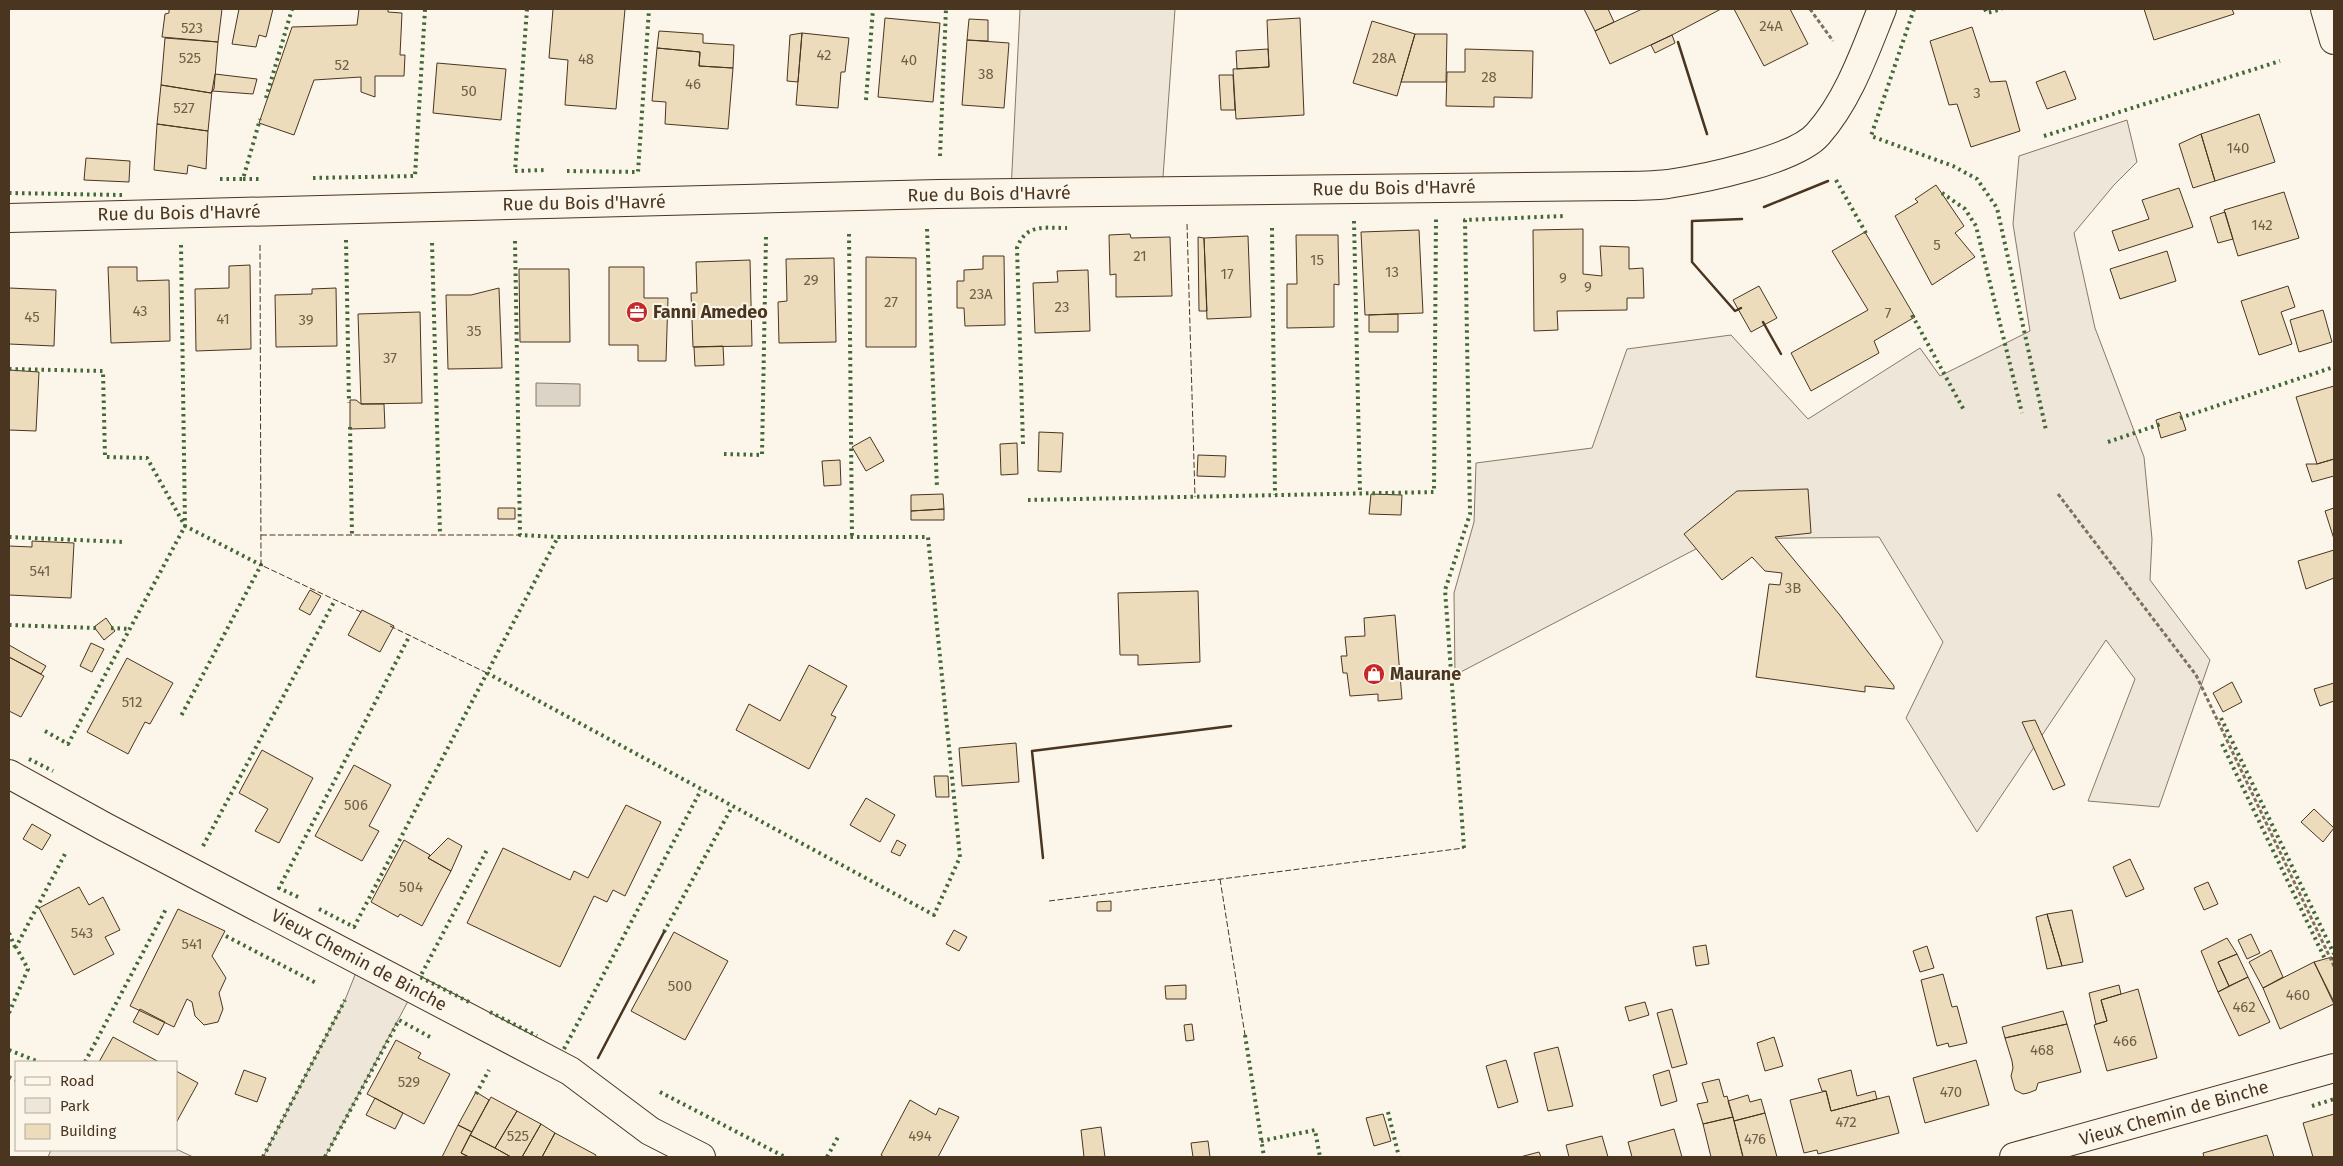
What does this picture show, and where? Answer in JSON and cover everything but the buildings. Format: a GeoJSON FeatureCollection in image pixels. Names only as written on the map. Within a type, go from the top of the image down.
{"type":"FeatureCollection","features":[{"type":"Feature","properties":{"kind":"street","name":"Rue du Bois d'Havré"},"geometry":{"type":"LineString","coordinates":[[9,218],[938,194],[1668,184],[1765,163],[1800,147],[1817,136],[1834,112],[1856,72],[1882,9]]}},
{"type":"Feature","properties":{"kind":"street"},"geometry":{"type":"LineString","coordinates":[[2325,9],[2334,40]]}},
{"type":"Feature","properties":{"kind":"street","name":"Vieux Chemin de Binche"},"geometry":{"type":"LineString","coordinates":[[9,774],[105,827],[570,1071],[650,1131],[701,1157]]}},
{"type":"Feature","properties":{"kind":"street","name":"Vieux Chemin de Binche"},"geometry":{"type":"LineString","coordinates":[[2014,1157],[2334,1068]]}},
{"type":"Feature","properties":{"kind":"path"},"geometry":{"type":"LineString","coordinates":[[2058,494],[2196,675],[2334,966]]}},
{"type":"Feature","properties":{"kind":"green space"},"geometry":{"type":"Polygon","coordinates":[[[1020,9],[1175,9],[1162,191],[1011,191],[1020,9]]]}},
{"type":"Feature","properties":{"kind":"green space"},"geometry":{"type":"Polygon","coordinates":[[[2127,120],[2137,162],[2114,185],[2074,233],[2095,328],[2144,457],[2152,539],[2150,580],[2210,660],[2159,807],[2088,801],[2135,679],[2106,640],[1977,832],[1906,718],[1943,642],[1879,537],[1715,539],[1455,675],[1454,593],[1474,522],[1476,463],[1592,448],[1627,349],[1731,335],[1808,419],[1920,348],[1940,376],[2030,331],[2013,224],[2019,156],[2127,120]]]}},
{"type":"Feature","properties":{"kind":"green space"},"geometry":{"type":"Polygon","coordinates":[[[361,960],[414,990],[325,1157],[263,1157],[345,1000],[361,960]]]}},
{"type":"Feature","properties":{"kind":"green space"},"geometry":{"type":"Polygon","coordinates":[[[178,1150],[193,1157],[48,1157],[51,1151],[178,1150]]]}},
{"type":"Feature","properties":{"kind":"shaded area"},"geometry":{"type":"Polygon","coordinates":[[[536,383],[580,384],[580,406],[536,406],[536,383]]]}},
{"type":"Feature","properties":{"kind":"hedge"},"geometry":{"type":"LineString","coordinates":[[266,98],[292,9]]}},
{"type":"Feature","properties":{"kind":"hedge"},"geometry":{"type":"LineString","coordinates":[[313,178],[415,176],[425,9]]}},
{"type":"Feature","properties":{"kind":"hedge"},"geometry":{"type":"LineString","coordinates":[[527,9],[515,171],[545,170]]}},
{"type":"Feature","properties":{"kind":"hedge"},"geometry":{"type":"LineString","coordinates":[[567,171],[638,172],[649,9]]}},
{"type":"Feature","properties":{"kind":"hedge"},"geometry":{"type":"LineString","coordinates":[[866,100],[873,9]]}},
{"type":"Feature","properties":{"kind":"hedge"},"geometry":{"type":"LineString","coordinates":[[940,156],[946,9]]}},
{"type":"Feature","properties":{"kind":"hedge"},"geometry":{"type":"LineString","coordinates":[[1914,9],[1871,136],[1953,166],[1977,179],[1997,208],[2046,430]]}},
{"type":"Feature","properties":{"kind":"hedge"},"geometry":{"type":"LineString","coordinates":[[1985,9],[1987,13],[2002,9]]}},
{"type":"Feature","properties":{"kind":"hedge"},"geometry":{"type":"LineString","coordinates":[[2044,136],[2280,61]]}},
{"type":"Feature","properties":{"kind":"hedge"},"geometry":{"type":"LineString","coordinates":[[220,179],[243,179],[260,119]]}},
{"type":"Feature","properties":{"kind":"hedge"},"geometry":{"type":"LineString","coordinates":[[243,179],[259,179]]}},
{"type":"Feature","properties":{"kind":"hedge"},"geometry":{"type":"LineString","coordinates":[[1836,180],[1867,235]]}},
{"type":"Feature","properties":{"kind":"hedge"},"geometry":{"type":"LineString","coordinates":[[9,193],[122,195]]}},
{"type":"Feature","properties":{"kind":"hedge"},"geometry":{"type":"LineString","coordinates":[[1942,193],[1965,209],[1976,226],[2022,413]]}},
{"type":"Feature","properties":{"kind":"hedge"},"geometry":{"type":"LineString","coordinates":[[1464,848],[1445,590],[1470,514],[1465,220],[1564,216]]}},
{"type":"Feature","properties":{"kind":"hedge"},"geometry":{"type":"LineString","coordinates":[[1028,500],[1434,492],[1436,219]]}},
{"type":"Feature","properties":{"kind":"hedge"},"geometry":{"type":"LineString","coordinates":[[1354,221],[1360,493]]}},
{"type":"Feature","properties":{"kind":"hedge"},"geometry":{"type":"LineString","coordinates":[[1023,444],[1017,248],[1021,240],[1031,231],[1044,228],[1067,228]]}},
{"type":"Feature","properties":{"kind":"hedge"},"geometry":{"type":"LineString","coordinates":[[1272,228],[1275,495]]}},
{"type":"Feature","properties":{"kind":"hedge"},"geometry":{"type":"LineString","coordinates":[[927,229],[937,488]]}},
{"type":"Feature","properties":{"kind":"hedge"},"geometry":{"type":"LineString","coordinates":[[849,234],[852,537]]}},
{"type":"Feature","properties":{"kind":"hedge"},"geometry":{"type":"LineString","coordinates":[[724,454],[762,455],[766,236]]}},
{"type":"Feature","properties":{"kind":"hedge"},"geometry":{"type":"LineString","coordinates":[[346,240],[349,403]]}},
{"type":"Feature","properties":{"kind":"hedge"},"geometry":{"type":"LineString","coordinates":[[515,241],[520,535],[558,537]]}},
{"type":"Feature","properties":{"kind":"hedge"},"geometry":{"type":"LineString","coordinates":[[432,243],[440,534]]}},
{"type":"Feature","properties":{"kind":"hedge"},"geometry":{"type":"LineString","coordinates":[[9,369],[103,371],[105,457],[147,458],[185,526],[181,244]]}},
{"type":"Feature","properties":{"kind":"hedge"},"geometry":{"type":"LineString","coordinates":[[1912,315],[1965,412]]}},
{"type":"Feature","properties":{"kind":"hedge"},"geometry":{"type":"LineString","coordinates":[[2180,418],[2334,367]]}},
{"type":"Feature","properties":{"kind":"hedge"},"geometry":{"type":"LineString","coordinates":[[2108,442],[2161,424]]}},
{"type":"Feature","properties":{"kind":"hedge"},"geometry":{"type":"LineString","coordinates":[[350,427],[352,535]]}},
{"type":"Feature","properties":{"kind":"hedge"},"geometry":{"type":"LineString","coordinates":[[45,731],[68,744],[185,526],[261,565],[181,716]]}},
{"type":"Feature","properties":{"kind":"hedge"},"geometry":{"type":"LineString","coordinates":[[9,537],[124,542]]}},
{"type":"Feature","properties":{"kind":"hedge"},"geometry":{"type":"LineString","coordinates":[[558,537],[928,537],[960,857],[934,915],[487,673],[558,537]]}},
{"type":"Feature","properties":{"kind":"hedge"},"geometry":{"type":"LineString","coordinates":[[203,846],[335,600]]}},
{"type":"Feature","properties":{"kind":"hedge"},"geometry":{"type":"LineString","coordinates":[[9,625],[96,628]]}},
{"type":"Feature","properties":{"kind":"hedge"},"geometry":{"type":"LineString","coordinates":[[111,628],[130,629]]}},
{"type":"Feature","properties":{"kind":"hedge"},"geometry":{"type":"LineString","coordinates":[[298,897],[279,888],[410,635]]}},
{"type":"Feature","properties":{"kind":"hedge"},"geometry":{"type":"LineString","coordinates":[[319,909],[354,927],[487,673]]}},
{"type":"Feature","properties":{"kind":"hedge"},"geometry":{"type":"LineString","coordinates":[[2221,718],[2334,954]]}},
{"type":"Feature","properties":{"kind":"hedge"},"geometry":{"type":"LineString","coordinates":[[2222,744],[2326,961]]}},
{"type":"Feature","properties":{"kind":"hedge"},"geometry":{"type":"LineString","coordinates":[[29,759],[53,771]]}},
{"type":"Feature","properties":{"kind":"hedge"},"geometry":{"type":"LineString","coordinates":[[564,1049],[701,790]]}},
{"type":"Feature","properties":{"kind":"hedge"},"geometry":{"type":"LineString","coordinates":[[664,932],[732,807]]}},
{"type":"Feature","properties":{"kind":"hedge"},"geometry":{"type":"LineString","coordinates":[[469,1002],[420,977],[488,848]]}},
{"type":"Feature","properties":{"kind":"hedge"},"geometry":{"type":"LineString","coordinates":[[9,1013],[28,969],[16,947],[66,852]]}},
{"type":"Feature","properties":{"kind":"hedge"},"geometry":{"type":"LineString","coordinates":[[86,1061],[166,909]]}},
{"type":"Feature","properties":{"kind":"hedge"},"geometry":{"type":"LineString","coordinates":[[9,933],[15,947]]}},
{"type":"Feature","properties":{"kind":"hedge"},"geometry":{"type":"LineString","coordinates":[[226,936],[318,984]]}},
{"type":"Feature","properties":{"kind":"hedge"},"geometry":{"type":"LineString","coordinates":[[263,1157],[345,1000]]}},
{"type":"Feature","properties":{"kind":"hedge"},"geometry":{"type":"LineString","coordinates":[[490,1012],[537,1036]]}},
{"type":"Feature","properties":{"kind":"hedge"},"geometry":{"type":"LineString","coordinates":[[325,1157],[399,1020],[430,1037]]}},
{"type":"Feature","properties":{"kind":"hedge"},"geometry":{"type":"LineString","coordinates":[[1245,1035],[1264,1157]]}},
{"type":"Feature","properties":{"kind":"hedge"},"geometry":{"type":"LineString","coordinates":[[9,1050],[36,1061]]}},
{"type":"Feature","properties":{"kind":"hedge"},"geometry":{"type":"LineString","coordinates":[[476,1094],[489,1070]]}},
{"type":"Feature","properties":{"kind":"hedge"},"geometry":{"type":"LineString","coordinates":[[9,1077],[15,1080]]}},
{"type":"Feature","properties":{"kind":"hedge"},"geometry":{"type":"LineString","coordinates":[[660,1092],[785,1157]]}},
{"type":"Feature","properties":{"kind":"hedge"},"geometry":{"type":"LineString","coordinates":[[2312,1106],[2334,1099]]}},
{"type":"Feature","properties":{"kind":"hedge"},"geometry":{"type":"LineString","coordinates":[[1388,1112],[1399,1157]]}},
{"type":"Feature","properties":{"kind":"hedge"},"geometry":{"type":"LineString","coordinates":[[1261,1141],[1315,1130],[1320,1157]]}},
{"type":"Feature","properties":{"kind":"hedge"},"geometry":{"type":"LineString","coordinates":[[827,1157],[838,1137]]}},
{"type":"Feature","properties":{"kind":"fence"},"geometry":{"type":"LineString","coordinates":[[1187,224],[1195,497]]}},
{"type":"Feature","properties":{"kind":"fence"},"geometry":{"type":"LineString","coordinates":[[260,245],[261,565],[363,613]]}},
{"type":"Feature","properties":{"kind":"fence"},"geometry":{"type":"LineString","coordinates":[[261,535],[520,535]]}},
{"type":"Feature","properties":{"kind":"fence"},"geometry":{"type":"LineString","coordinates":[[390,626],[487,673]]}},
{"type":"Feature","properties":{"kind":"fence"},"geometry":{"type":"LineString","coordinates":[[1049,901],[1464,848]]}},
{"type":"Feature","properties":{"kind":"fence"},"geometry":{"type":"LineString","coordinates":[[1220,879],[1245,1035]]}},
{"type":"Feature","properties":{"kind":"wall"},"geometry":{"type":"LineString","coordinates":[[1678,42],[1707,134]]}},
{"type":"Feature","properties":{"kind":"wall"},"geometry":{"type":"LineString","coordinates":[[1764,207],[1828,181]]}},
{"type":"Feature","properties":{"kind":"wall"},"geometry":{"type":"LineString","coordinates":[[1741,308],[1735,311],[1692,262],[1692,221],[1742,219]]}},
{"type":"Feature","properties":{"kind":"wall"},"geometry":{"type":"LineString","coordinates":[[1763,322],[1781,354]]}},
{"type":"Feature","properties":{"kind":"wall"},"geometry":{"type":"LineString","coordinates":[[1043,858],[1032,751],[1231,726]]}},
{"type":"Feature","properties":{"kind":"wall"},"geometry":{"type":"LineString","coordinates":[[598,1058],[664,932]]}},
{"type":"Feature","properties":{"kind":"place","name":"Fanni Amedeo"},"geometry":{"type":"Point","coordinates":[637,312]}},
{"type":"Feature","properties":{"kind":"place","name":"Maurane"},"geometry":{"type":"Point","coordinates":[1374,674]}}]}
